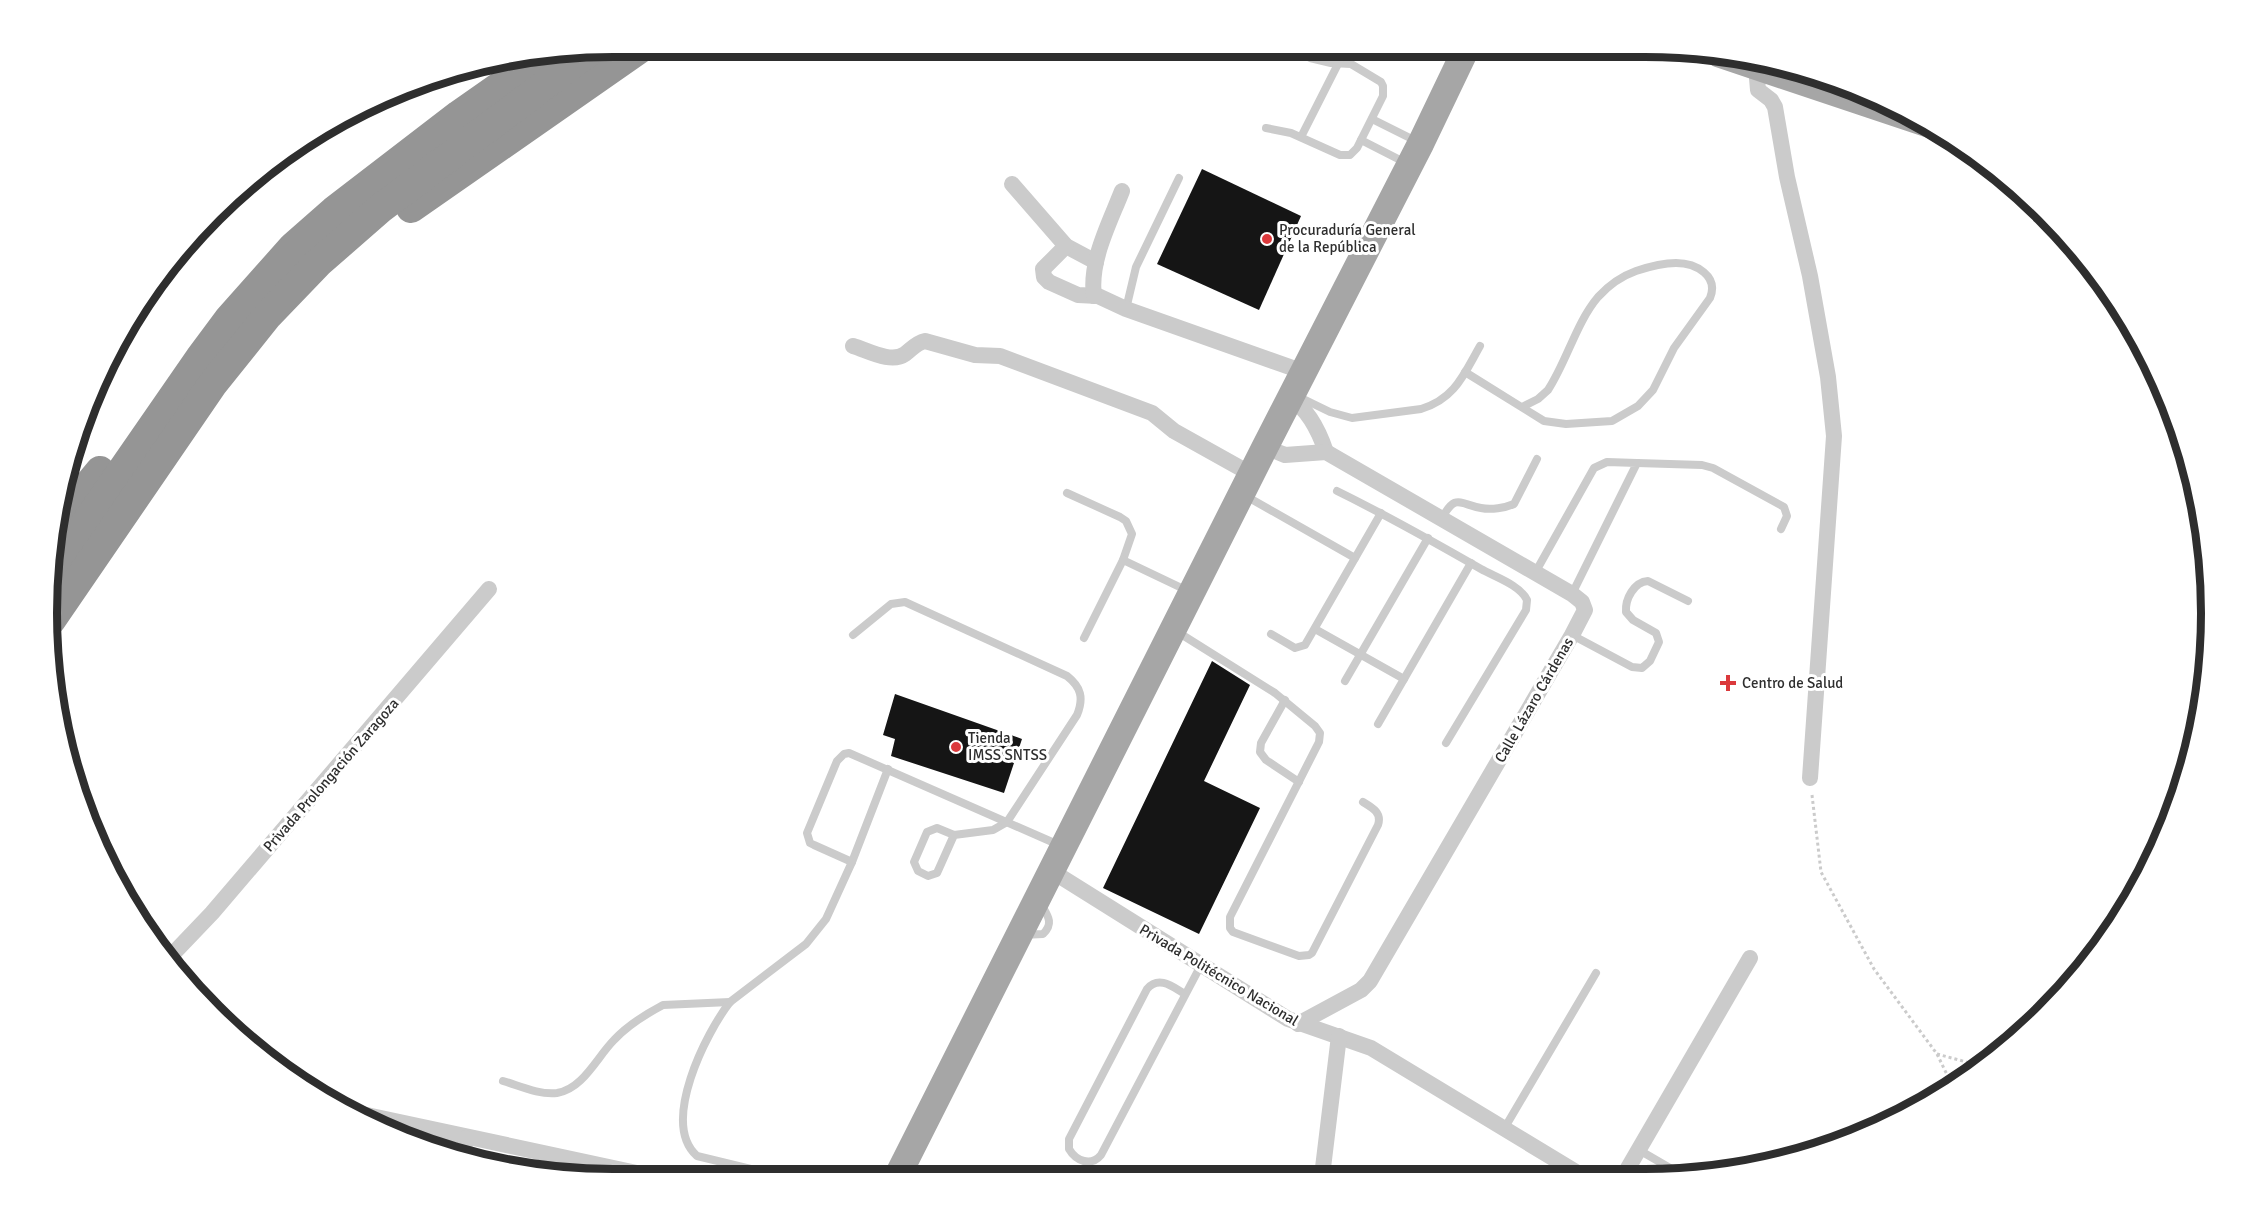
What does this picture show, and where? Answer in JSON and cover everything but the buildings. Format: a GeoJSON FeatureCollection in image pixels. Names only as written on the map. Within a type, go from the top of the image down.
{"type":"FeatureCollection","features":[{"type":"Feature","properties":{"kind":"highway"},"geometry":{"type":"LineString","coordinates":[[318,263],[395,219],[461,175],[627,57]]}},
{"type":"Feature","properties":{"kind":"highway"},"geometry":{"type":"LineString","coordinates":[[57,611],[212,385],[268,315],[318,263],[381,208],[580,58]]}},
{"type":"Feature","properties":{"kind":"highway"},"geometry":{"type":"LineString","coordinates":[[60,560],[170,398],[229,319],[293,247],[334,211],[459,115],[533,63]]}},
{"type":"Feature","properties":{"kind":"highway"},"geometry":{"type":"LineString","coordinates":[[459,115],[505,68]]}},
{"type":"Feature","properties":{"kind":"highway"},"geometry":{"type":"LineString","coordinates":[[67,510],[124,439],[147,416],[170,398]]}},
{"type":"Feature","properties":{"kind":"main road"},"geometry":{"type":"LineString","coordinates":[[901,1169],[1062,846],[1415,154],[1456,59]]}},
{"type":"Feature","properties":{"kind":"main road"},"geometry":{"type":"LineString","coordinates":[[1779,74],[1870,104]]}},
{"type":"Feature","properties":{"kind":"street"},"geometry":{"type":"LineString","coordinates":[[1756,69],[1758,90],[1773,102],[1775,107],[1787,177],[1810,276],[1833,416],[1833,462],[1810,778]]}},
{"type":"Feature","properties":{"kind":"street"},"geometry":{"type":"LineString","coordinates":[[1012,184],[1066,246],[1096,262]]}},
{"type":"Feature","properties":{"kind":"street"},"geometry":{"type":"LineString","coordinates":[[1094,296],[1096,262],[1122,191]]}},
{"type":"Feature","properties":{"kind":"street"},"geometry":{"type":"LineString","coordinates":[[1066,246],[1043,269],[1045,280],[1078,295],[1094,296],[1126,309],[1295,388],[1326,452]]}},
{"type":"Feature","properties":{"kind":"street"},"geometry":{"type":"LineString","coordinates":[[853,346],[887,357],[898,358],[918,343],[925,341],[975,354],[1000,356],[1152,413],[1246,484]]}},
{"type":"Feature","properties":{"kind":"street"},"geometry":{"type":"LineString","coordinates":[[1265,447],[1285,455],[1326,452],[1572,594]]}},
{"type":"Feature","properties":{"kind":"street","name":"Privada Prolongación Zaragoza"},"geometry":{"type":"LineString","coordinates":[[174,953],[242,878],[489,589]]}},
{"type":"Feature","properties":{"kind":"street","name":"Calle Lázaro Cárdenas"},"geometry":{"type":"LineString","coordinates":[[1298,1024],[1361,990],[1370,981],[1572,635],[1585,610],[1582,602],[1572,594]]}},
{"type":"Feature","properties":{"kind":"street","name":"Privada Politécnico Nacional"},"geometry":{"type":"LineString","coordinates":[[1050,870],[1298,1024],[1371,1048],[1571,1169]]}},
{"type":"Feature","properties":{"kind":"street"},"geometry":{"type":"LineString","coordinates":[[1628,1169],[1750,958]]}},
{"type":"Feature","properties":{"kind":"street"},"geometry":{"type":"LineString","coordinates":[[1323,1169],[1339,1036]]}},
{"type":"Feature","properties":{"kind":"street"},"geometry":{"type":"LineString","coordinates":[[382,1119],[616,1169]]}},
{"type":"Feature","properties":{"kind":"street"},"geometry":{"type":"LineString","coordinates":[[464,1148],[466,1138]]}},
{"type":"Feature","properties":{"kind":"lane"},"geometry":{"type":"LineString","coordinates":[[1266,128],[1301,137],[1345,156],[1354,152],[1383,96],[1383,86],[1381,82],[1351,64],[1308,57]]}},
{"type":"Feature","properties":{"kind":"lane"},"geometry":{"type":"LineString","coordinates":[[1301,137],[1339,62]]}},
{"type":"Feature","properties":{"kind":"lane"},"geometry":{"type":"LineString","coordinates":[[1372,119],[1415,154]]}},
{"type":"Feature","properties":{"kind":"lane"},"geometry":{"type":"LineString","coordinates":[[1361,140],[1415,154]]}},
{"type":"Feature","properties":{"kind":"lane"},"geometry":{"type":"LineString","coordinates":[[1126,309],[1136,267],[1179,178]]}},
{"type":"Feature","properties":{"kind":"lane"},"geometry":{"type":"LineString","coordinates":[[1465,372],[1544,421],[1566,424],[1612,421],[1638,406],[1653,390],[1674,348],[1710,298],[1713,291],[1708,275],[1692,266],[1677,263],[1654,266],[1621,278],[1598,297],[1548,390],[1538,399],[1522,407]]}},
{"type":"Feature","properties":{"kind":"lane"},"geometry":{"type":"LineString","coordinates":[[1295,388],[1330,412],[1352,418],[1432,406],[1447,397],[1480,346]]}},
{"type":"Feature","properties":{"kind":"lane"},"geometry":{"type":"LineString","coordinates":[[1442,518],[1450,504],[1458,501],[1484,509],[1514,504],[1537,459]]}},
{"type":"Feature","properties":{"kind":"lane"},"geometry":{"type":"LineString","coordinates":[[1535,573],[1594,468],[1607,462],[1702,465],[1713,468],[1784,507],[1787,516],[1781,529]]}},
{"type":"Feature","properties":{"kind":"lane"},"geometry":{"type":"LineString","coordinates":[[1572,594],[1637,463]]}},
{"type":"Feature","properties":{"kind":"lane"},"geometry":{"type":"LineString","coordinates":[[1246,484],[1355,558]]}},
{"type":"Feature","properties":{"kind":"lane"},"geometry":{"type":"LineString","coordinates":[[1337,491],[1428,538],[1521,591],[1527,600],[1527,605],[1446,743]]}},
{"type":"Feature","properties":{"kind":"lane"},"geometry":{"type":"LineString","coordinates":[[1066,493],[1126,521],[1132,534],[1123,560],[1084,638]]}},
{"type":"Feature","properties":{"kind":"lane"},"geometry":{"type":"LineString","coordinates":[[1271,634],[1290,646],[1300,647],[1308,641],[1381,513]]}},
{"type":"Feature","properties":{"kind":"lane"},"geometry":{"type":"LineString","coordinates":[[1345,681],[1428,538]]}},
{"type":"Feature","properties":{"kind":"lane"},"geometry":{"type":"LineString","coordinates":[[1123,560],[1191,593]]}},
{"type":"Feature","properties":{"kind":"lane"},"geometry":{"type":"LineString","coordinates":[[1378,724],[1471,563]]}},
{"type":"Feature","properties":{"kind":"lane"},"geometry":{"type":"LineString","coordinates":[[1572,635],[1632,667],[1642,668],[1650,662],[1659,642],[1656,633],[1633,620],[1626,612],[1627,602],[1638,583],[1647,581],[1688,601]]}},
{"type":"Feature","properties":{"kind":"lane"},"geometry":{"type":"LineString","coordinates":[[853,635],[891,604],[905,602],[1067,676],[1076,683],[1081,693],[1082,704],[1077,715],[1007,822],[993,830],[954,835],[937,828],[927,832],[915,857],[915,867],[918,871],[928,876],[937,873],[954,835]]}},
{"type":"Feature","properties":{"kind":"lane"},"geometry":{"type":"LineString","coordinates":[[1173,629],[1248,674],[1285,700],[1320,733],[1319,742],[1229,922],[1230,928],[1238,935],[1299,956],[1309,956],[1315,949],[1378,825],[1377,811],[1363,802]]}},
{"type":"Feature","properties":{"kind":"lane"},"geometry":{"type":"LineString","coordinates":[[1315,629],[1404,679]]}},
{"type":"Feature","properties":{"kind":"lane"},"geometry":{"type":"LineString","coordinates":[[1285,700],[1261,743],[1260,752],[1266,760],[1299,782]]}},
{"type":"Feature","properties":{"kind":"lane"},"geometry":{"type":"LineString","coordinates":[[852,862],[810,843],[807,833],[840,756],[844,753],[855,754],[1062,846]]}},
{"type":"Feature","properties":{"kind":"lane"},"geometry":{"type":"LineString","coordinates":[[749,1169],[705,1159],[690,1150],[686,1142],[683,1113],[690,1081],[715,1025],[730,1002],[806,944],[826,919],[852,862],[888,769]]}},
{"type":"Feature","properties":{"kind":"lane"},"geometry":{"type":"LineString","coordinates":[[1185,994],[1160,982],[1155,982],[1147,989],[1069,1138],[1068,1149],[1075,1156],[1094,1162],[1101,1155],[1201,965]]}},
{"type":"Feature","properties":{"kind":"lane"},"geometry":{"type":"LineString","coordinates":[[1504,1129],[1596,973]]}},
{"type":"Feature","properties":{"kind":"lane"},"geometry":{"type":"LineString","coordinates":[[503,1081],[542,1093],[558,1093],[569,1089],[585,1076],[621,1033],[663,1005],[730,1002]]}},
{"type":"Feature","properties":{"kind":"lane"},"geometry":{"type":"LineString","coordinates":[[1639,1150],[1670,1168]]}},
{"type":"Feature","properties":{"kind":"path"},"geometry":{"type":"LineString","coordinates":[[1810,778],[1821,872],[1874,969],[1937,1054],[1949,1078]]}},
{"type":"Feature","properties":{"kind":"path"},"geometry":{"type":"LineString","coordinates":[[1937,1054],[1970,1063]]}},
{"type":"Feature","properties":{"kind":"place","name":"Procuraduría General de la República"},"geometry":{"type":"Point","coordinates":[1267,239]}},
{"type":"Feature","properties":{"kind":"place","name":"Centro de Salud"},"geometry":{"type":"Point","coordinates":[1728,683]}},
{"type":"Feature","properties":{"kind":"place","name":"Tienda IMSS SNTSS"},"geometry":{"type":"Point","coordinates":[956,747]}}]}
